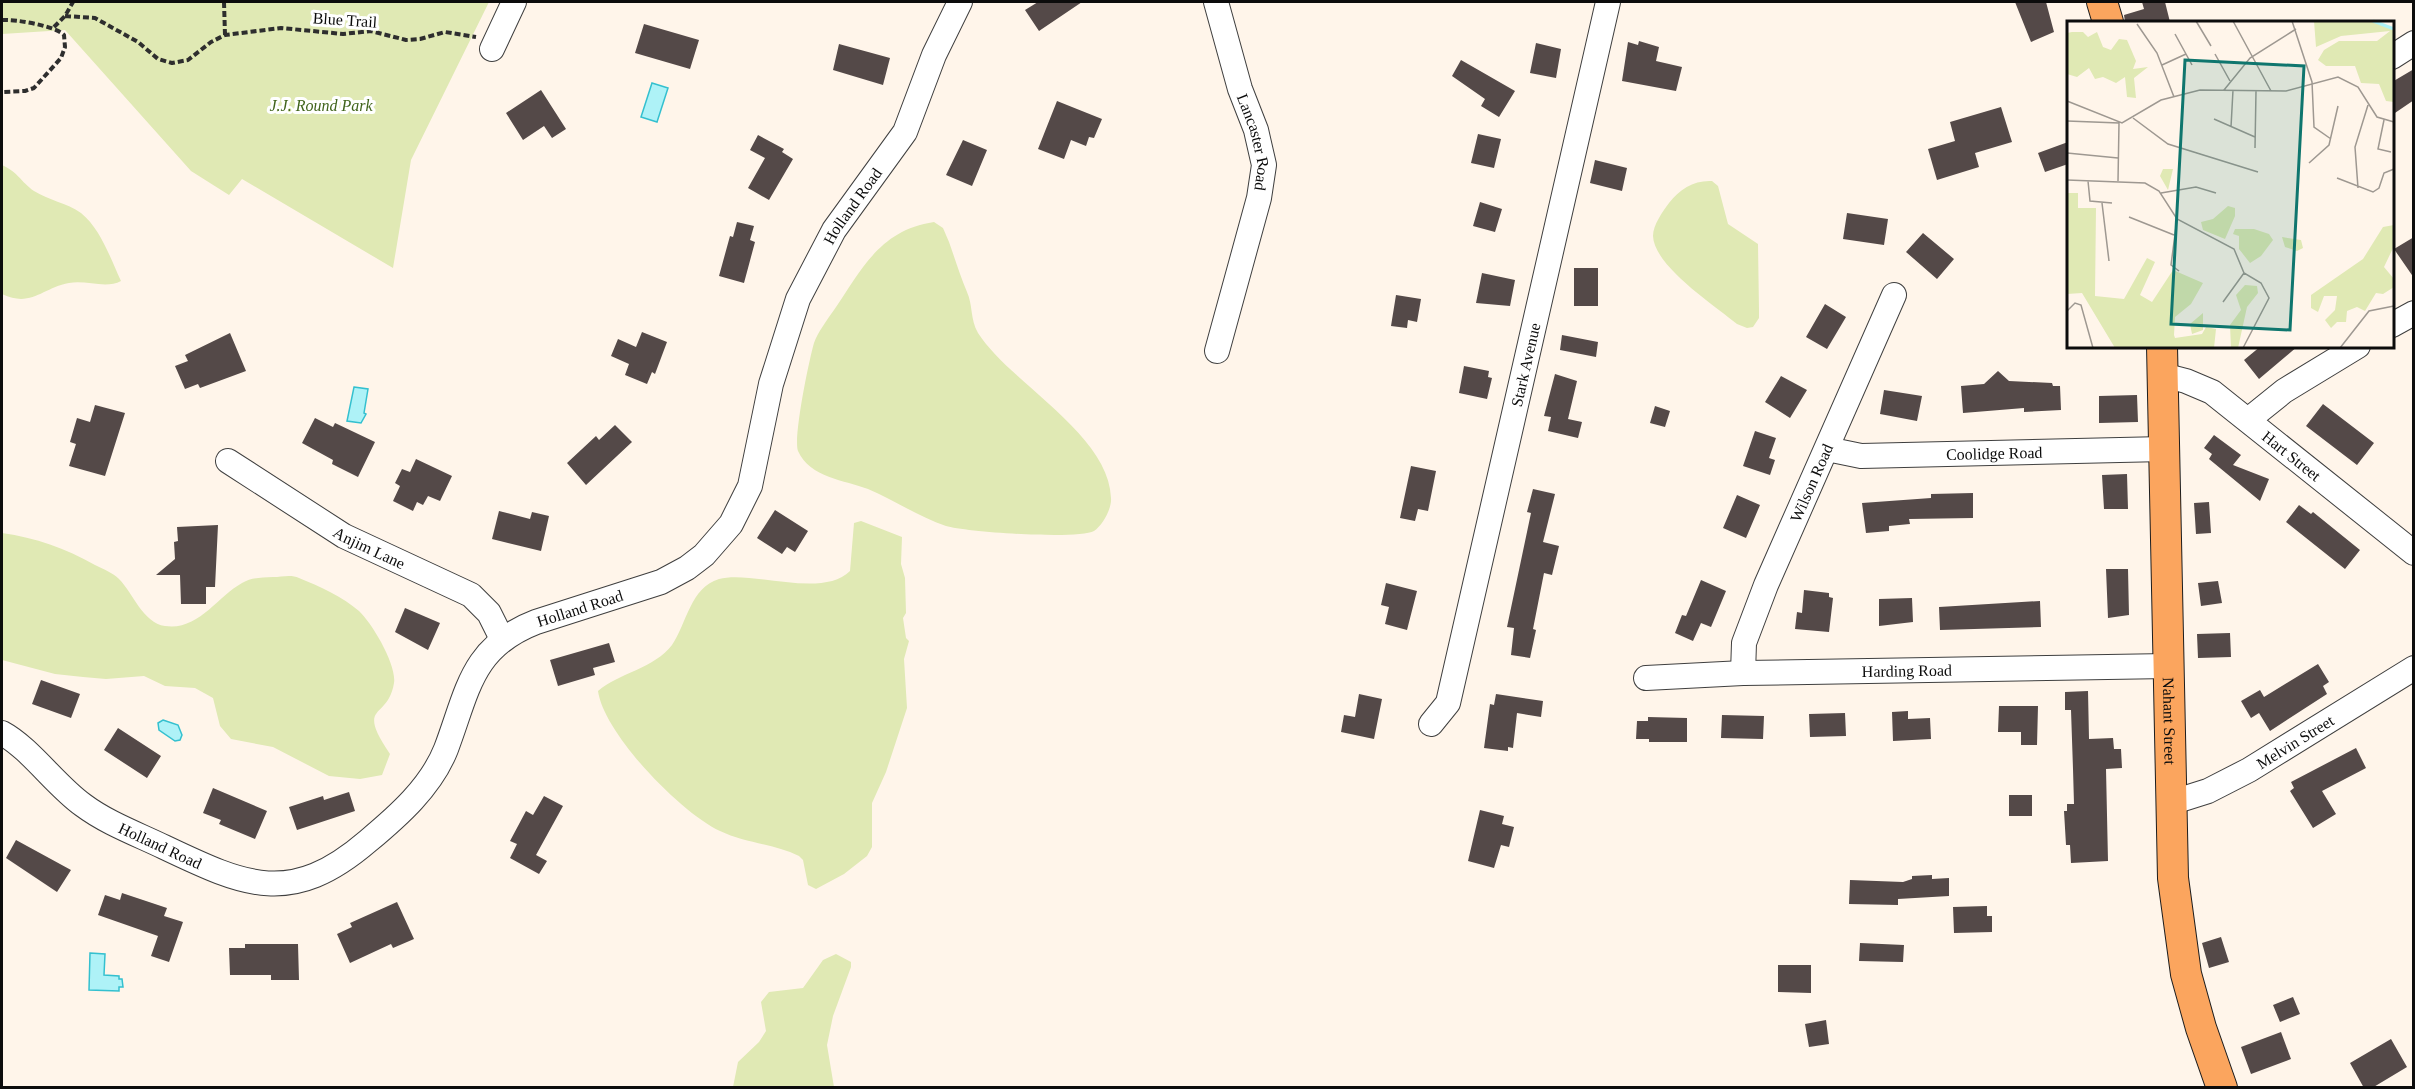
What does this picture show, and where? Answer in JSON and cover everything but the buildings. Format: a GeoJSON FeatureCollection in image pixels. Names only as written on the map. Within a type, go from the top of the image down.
{"type":"FeatureCollection","features":[{"type":"Feature","properties":{"kind":"main road"},"geometry":{"type":"LineString","coordinates":[[2102,2],[2108,21]]}},
{"type":"Feature","properties":{"kind":"main road","name":"Nahant Street"},"geometry":{"type":"LineString","coordinates":[[2163,361],[2173,878],[2184,963],[2200,1028],[2222,1088]]}},
{"type":"Feature","properties":{"kind":"street"},"geometry":{"type":"LineString","coordinates":[[494,44],[514,2]]}},
{"type":"Feature","properties":{"kind":"street","name":"Holland Road"},"geometry":{"type":"LineString","coordinates":[[2,733],[17,744],[82,805],[104,819],[228,876],[253,883],[288,883],[316,876],[338,864],[385,827],[415,796],[438,766],[473,673],[502,639],[536,622],[661,582],[687,568],[704,555],[730,524],[750,486],[771,384],[798,299],[834,230],[905,132],[957,2]]}},
{"type":"Feature","properties":{"kind":"street","name":"Lancaster Road"},"geometry":{"type":"LineString","coordinates":[[1216,2],[1240,89],[1256,130],[1264,165],[1259,198],[1217,351]]}},
{"type":"Feature","properties":{"kind":"street","name":"Stark Avenue"},"geometry":{"type":"LineString","coordinates":[[1431,724],[1449,700],[1608,2]]}},
{"type":"Feature","properties":{"kind":"street"},"geometry":{"type":"LineString","coordinates":[[2394,56],[2414,44]]}},
{"type":"Feature","properties":{"kind":"street","name":"Wilson Road"},"geometry":{"type":"LineString","coordinates":[[1743,673],[1743,653],[1747,634],[1794,519],[1894,295]]}},
{"type":"Feature","properties":{"kind":"street"},"geometry":{"type":"LineString","coordinates":[[2394,325],[2414,313]]}},
{"type":"Feature","properties":{"kind":"street"},"geometry":{"type":"LineString","coordinates":[[2248,420],[2284,391],[2355,348]]}},
{"type":"Feature","properties":{"kind":"street","name":"Hart Street"},"geometry":{"type":"LineString","coordinates":[[2163,361],[2248,420],[2414,553]]}},
{"type":"Feature","properties":{"kind":"street","name":"Coolidge Road"},"geometry":{"type":"LineString","coordinates":[[1827,449],[1861,456],[2164,449]]}},
{"type":"Feature","properties":{"kind":"street","name":"Anjim Lane"},"geometry":{"type":"LineString","coordinates":[[228,461],[344,536],[471,596],[489,613],[502,639]]}},
{"type":"Feature","properties":{"kind":"street","name":"Harding Road"},"geometry":{"type":"LineString","coordinates":[[1646,678],[1743,673],[2168,666]]}},
{"type":"Feature","properties":{"kind":"street","name":"Melvin Street"},"geometry":{"type":"LineString","coordinates":[[2170,803],[2208,791],[2249,770],[2414,668]]}},
{"type":"Feature","properties":{"kind":"path"},"geometry":{"type":"LineString","coordinates":[[54,27],[65,16],[73,2]]}},
{"type":"Feature","properties":{"kind":"path"},"geometry":{"type":"LineString","coordinates":[[224,2],[225,35]]}},
{"type":"Feature","properties":{"kind":"path","name":"Blue Trail"},"geometry":{"type":"LineString","coordinates":[[65,16],[95,18],[138,42],[167,63],[188,60],[210,42],[225,35],[281,28],[343,34],[371,31],[406,40],[455,31],[494,44]]}},
{"type":"Feature","properties":{"kind":"path"},"geometry":{"type":"LineString","coordinates":[[2,20],[24,21],[40,27],[54,27],[62,32],[65,40],[63,52],[57,63],[31,89],[2,93]]}},
{"type":"Feature","properties":{"kind":"green space","name":"J.J. Round Park"},"geometry":{"type":"Polygon","coordinates":[[[2,2],[489,2],[411,160],[393,268],[242,179],[229,195],[191,171],[65,30],[2,34],[2,2]]]}},
{"type":"Feature","properties":{"kind":"green space"},"geometry":{"type":"Polygon","coordinates":[[[2,165],[34,191],[81,213],[94,227],[105,245],[121,281],[109,284],[69,283],[36,296],[21,299],[2,294],[2,165]]]}},
{"type":"Feature","properties":{"kind":"green space"},"geometry":{"type":"Polygon","coordinates":[[[1712,181],[1718,186],[1728,224],[1758,244],[1759,318],[1753,327],[1747,328],[1737,324],[1701,296],[1674,272],[1656,248],[1653,236],[1655,227],[1669,203],[1688,186],[1712,181]]]}},
{"type":"Feature","properties":{"kind":"green space"},"geometry":{"type":"Polygon","coordinates":[[[934,222],[943,228],[949,242],[969,297],[978,333],[1012,371],[1076,431],[1094,452],[1106,475],[1111,498],[1110,507],[1104,521],[1094,531],[1084,534],[1045,535],[997,533],[946,526],[868,489],[819,473],[804,460],[798,451],[798,431],[805,381],[814,343],[820,330],[874,254],[900,233],[915,226],[934,222]]]}},
{"type":"Feature","properties":{"kind":"green space"},"geometry":{"type":"Polygon","coordinates":[[[861,521],[902,537],[901,564],[905,578],[906,613],[903,618],[906,638],[909,641],[904,659],[907,708],[886,772],[872,803],[872,847],[867,856],[844,874],[816,889],[808,885],[803,860],[799,856],[720,831],[685,808],[629,749],[603,709],[598,691],[665,653],[677,636],[695,598],[709,584],[719,579],[733,577],[822,583],[838,579],[850,571],[854,523],[861,521]]]}},
{"type":"Feature","properties":{"kind":"green space"},"geometry":{"type":"Polygon","coordinates":[[[2,533],[50,544],[111,573],[124,585],[144,614],[157,624],[165,626],[177,626],[197,618],[233,589],[246,581],[257,578],[296,577],[346,601],[359,611],[377,634],[388,655],[394,675],[391,695],[374,719],[380,738],[390,754],[382,775],[360,779],[329,776],[273,747],[231,739],[220,726],[213,698],[195,688],[165,686],[144,676],[106,679],[55,674],[2,660],[2,533]]]}},
{"type":"Feature","properties":{"kind":"green space"},"geometry":{"type":"Polygon","coordinates":[[[836,954],[851,962],[851,967],[833,1016],[827,1045],[834,1087],[733,1087],[738,1062],[759,1042],[766,1031],[761,1002],[769,992],[803,988],[823,960],[836,954]]]}},
{"type":"Feature","properties":{"kind":"water"},"geometry":{"type":"Polygon","coordinates":[[[652,83],[668,88],[657,122],[641,117],[652,83]]]}},
{"type":"Feature","properties":{"kind":"water"},"geometry":{"type":"Polygon","coordinates":[[[354,387],[368,389],[364,413],[366,414],[361,423],[347,421],[354,387]]]}},
{"type":"Feature","properties":{"kind":"water"},"geometry":{"type":"Polygon","coordinates":[[[163,720],[178,725],[182,735],[180,740],[175,741],[159,730],[158,723],[163,720]]]}},
{"type":"Feature","properties":{"kind":"water"},"geometry":{"type":"Polygon","coordinates":[[[90,953],[105,954],[104,975],[119,976],[119,979],[122,979],[123,987],[119,987],[119,991],[89,990],[90,953]]]}}]}
